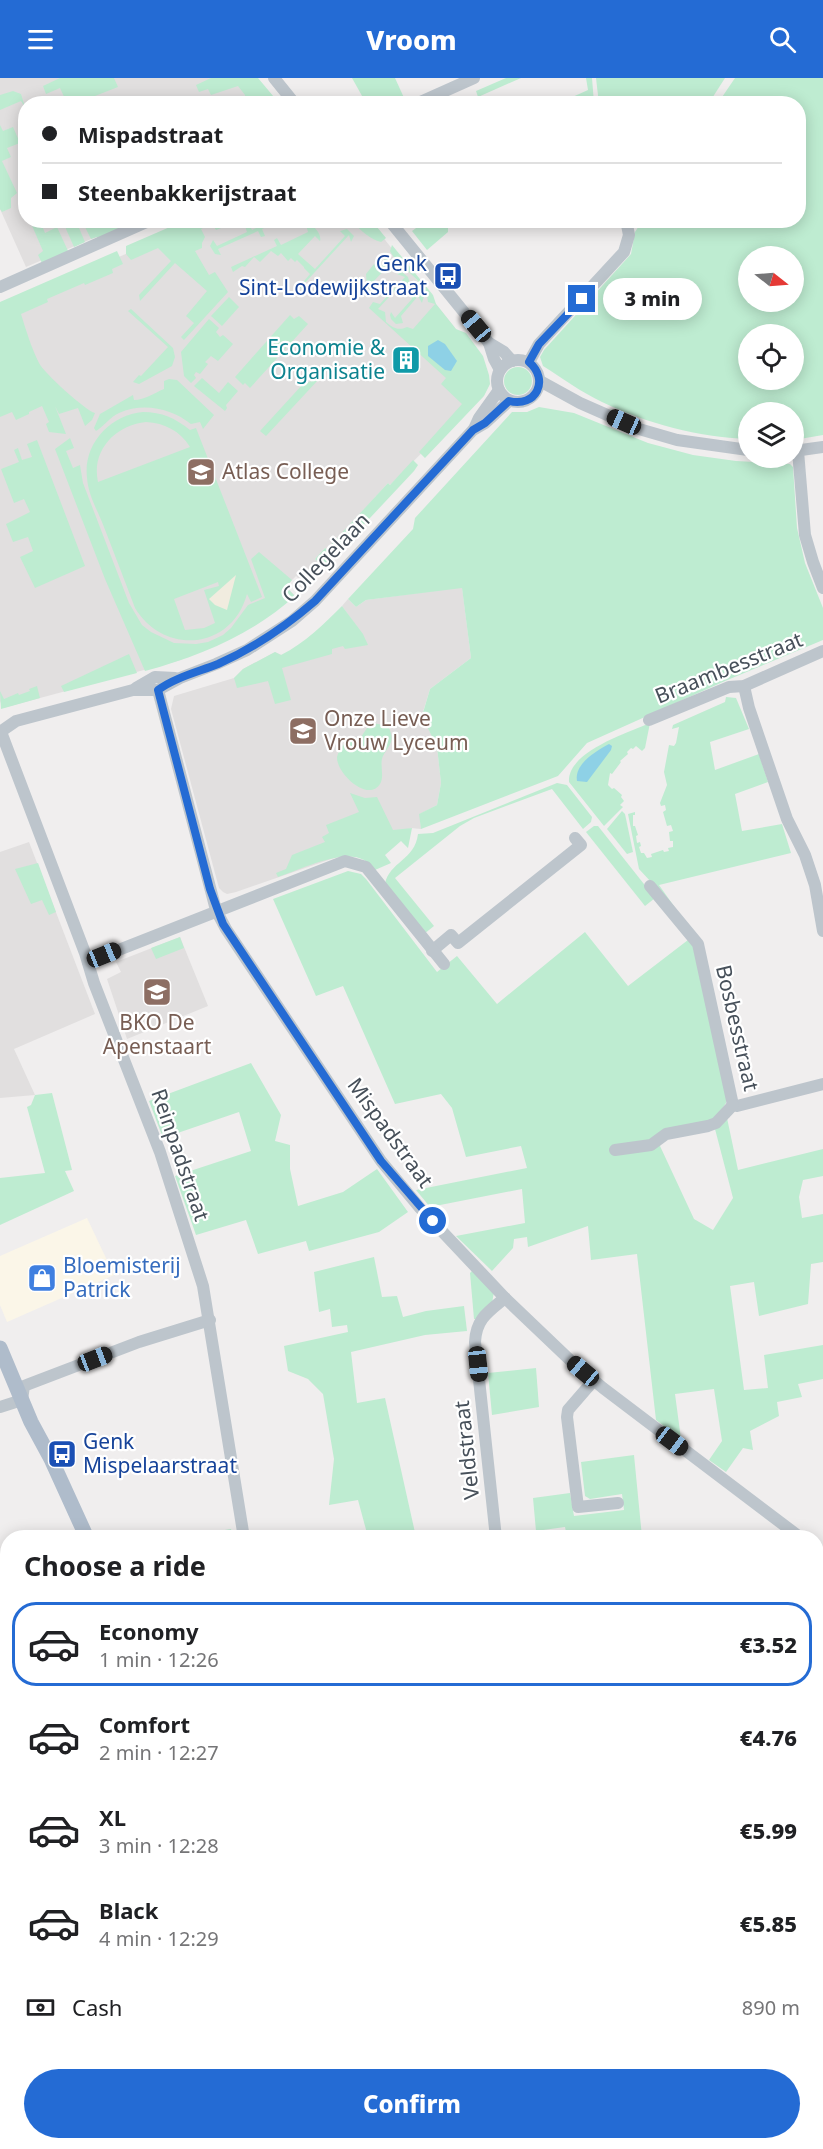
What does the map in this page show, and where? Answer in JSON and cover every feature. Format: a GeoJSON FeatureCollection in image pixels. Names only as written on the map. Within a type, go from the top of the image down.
{"type":"FeatureCollection","features":[{"type":"Feature","properties":{"kind":"main road"},"geometry":{"type":"LineString","coordinates":[[0,1338],[8,1350],[23,1393]]}},
{"type":"Feature","properties":{"kind":"main road"},"geometry":{"type":"LineString","coordinates":[[0,1348],[40,1420],[51,1459],[83,1530]]}},
{"type":"Feature","properties":{"kind":"street"},"geometry":{"type":"LineString","coordinates":[[274,78],[289,96]]}},
{"type":"Feature","properties":{"kind":"street"},"geometry":{"type":"LineString","coordinates":[[434,96],[474,78]]}},
{"type":"Feature","properties":{"kind":"street"},"geometry":{"type":"LineString","coordinates":[[0,287],[133,228]]}},
{"type":"Feature","properties":{"kind":"street"},"geometry":{"type":"LineString","coordinates":[[396,228],[489,343],[504,352],[512,361]]}},
{"type":"Feature","properties":{"kind":"street"},"geometry":{"type":"LineString","coordinates":[[529,362],[539,344],[624,252],[628,244],[628,228]]}},
{"type":"Feature","properties":{"kind":"street"},"geometry":{"type":"LineString","coordinates":[[489,343],[500,369]]}},
{"type":"Feature","properties":{"kind":"street"},"geometry":{"type":"LineString","coordinates":[[509,401],[499,390],[497,382],[500,369],[512,361],[523,360],[529,362],[538,373],[540,381],[534,395],[579,403]]}},
{"type":"Feature","properties":{"kind":"street"},"geometry":{"type":"LineString","coordinates":[[540,381],[579,403],[639,429],[677,440],[738,449]]}},
{"type":"Feature","properties":{"kind":"street","name":"Collegelaan"},"geometry":{"type":"LineString","coordinates":[[2,729],[16,721],[180,678],[238,654],[292,621],[338,578],[473,430],[499,390]]}},
{"type":"Feature","properties":{"kind":"street","name":"Collegelaan"},"geometry":{"type":"LineString","coordinates":[[473,430],[485,423],[509,401],[523,402],[534,395]]}},
{"type":"Feature","properties":{"kind":"street"},"geometry":{"type":"LineString","coordinates":[[804,450],[823,447]]}},
{"type":"Feature","properties":{"kind":"street"},"geometry":{"type":"LineString","coordinates":[[798,468],[805,535],[823,588]]}},
{"type":"Feature","properties":{"kind":"street","name":"Braambesstraat"},"geometry":{"type":"LineString","coordinates":[[650,720],[729,687],[744,686],[823,651]]}},
{"type":"Feature","properties":{"kind":"street","name":"Mispadstraat"},"geometry":{"type":"LineString","coordinates":[[157,685],[216,910],[231,937],[381,1161],[420,1208],[504,1298],[594,1380],[791,1530]]}},
{"type":"Feature","properties":{"kind":"street"},"geometry":{"type":"LineString","coordinates":[[744,686],[749,708],[787,819],[805,855],[815,885],[823,931]]}},
{"type":"Feature","properties":{"kind":"street","name":"Reinpadstraat"},"geometry":{"type":"LineString","coordinates":[[2,729],[176,1197],[203,1286],[243,1530]]}},
{"type":"Feature","properties":{"kind":"street"},"geometry":{"type":"LineString","coordinates":[[432,951],[451,935],[458,942],[573,852],[581,845],[575,838]]}},
{"type":"Feature","properties":{"kind":"street"},"geometry":{"type":"LineString","coordinates":[[88,962],[345,861],[366,867],[444,964]]}},
{"type":"Feature","properties":{"kind":"street","name":"Bosbesstraat"},"geometry":{"type":"LineString","coordinates":[[650,886],[698,944],[733,1104],[737,1106],[823,1083]]}},
{"type":"Feature","properties":{"kind":"street"},"geometry":{"type":"LineString","coordinates":[[615,1150],[651,1145],[666,1134],[716,1123],[733,1104]]}},
{"type":"Feature","properties":{"kind":"street","name":"Veldstraat"},"geometry":{"type":"LineString","coordinates":[[495,1530],[476,1329],[482,1318],[504,1298]]}},
{"type":"Feature","properties":{"kind":"street"},"geometry":{"type":"LineString","coordinates":[[0,1407],[23,1393],[139,1342],[210,1320]]}},
{"type":"Feature","properties":{"kind":"street"},"geometry":{"type":"LineString","coordinates":[[594,1380],[568,1410],[567,1417],[578,1507],[618,1503]]}},
{"type":"Feature","properties":{"kind":"shaded area"},"geometry":{"type":"Polygon","coordinates":[[[0,78],[256,78],[271,96],[18,96],[18,228],[117,228],[26,267],[0,209],[0,78]]]}},
{"type":"Feature","properties":{"kind":"shaded area","name":"Atlas College"},"geometry":{"type":"Polygon","coordinates":[[[185,228],[376,228],[459,333],[483,391],[390,485],[388,483],[327,550],[325,548],[315,559],[319,562],[301,581],[296,576],[286,586],[294,595],[181,660],[3,708],[0,701],[0,309],[185,228]]]}},
{"type":"Feature","properties":{"kind":"shaded area","name":"Onze Lieve Vrouw Lyceum"},"geometry":{"type":"Polygon","coordinates":[[[462,587],[471,658],[430,689],[422,715],[437,747],[441,783],[437,805],[420,814],[421,829],[411,828],[337,857],[236,892],[227,894],[223,892],[219,888],[171,709],[174,696],[234,678],[243,669],[275,652],[290,659],[362,634],[342,606],[348,599],[356,607],[366,600],[462,587]]]}},
{"type":"Feature","properties":{"kind":"shaded area"},"geometry":{"type":"Polygon","coordinates":[[[29,842],[95,1014],[14,1049],[35,1095],[0,1098],[0,852],[29,842]]]}},
{"type":"Feature","properties":{"kind":"shaded area","name":"BKO De Apenstaart"},"geometry":{"type":"Polygon","coordinates":[[[180,937],[208,1006],[127,1039],[107,979],[121,972],[116,962],[180,937]]]}},
{"type":"Feature","properties":{"kind":"shaded area"},"geometry":{"type":"Polygon","coordinates":[[[87,1218],[114,1275],[7,1322],[0,1305],[0,1256],[87,1218]]]}},
{"type":"Feature","properties":{"kind":"green space"},"geometry":{"type":"Polygon","coordinates":[[[60,78],[114,78],[118,87],[95,96],[64,96],[60,88],[46,94],[43,86],[60,78]]]}},
{"type":"Feature","properties":{"kind":"green space"},"geometry":{"type":"Polygon","coordinates":[[[211,78],[258,78],[273,96],[245,96],[238,86],[211,95],[208,89],[199,92],[196,85],[211,78]]]}},
{"type":"Feature","properties":{"kind":"green space"},"geometry":{"type":"Polygon","coordinates":[[[352,78],[395,78],[403,96],[362,96],[352,78]]]}},
{"type":"Feature","properties":{"kind":"green space"},"geometry":{"type":"Polygon","coordinates":[[[506,78],[521,78],[480,96],[478,96],[476,91],[506,78]]]}},
{"type":"Feature","properties":{"kind":"green space"},"geometry":{"type":"Polygon","coordinates":[[[586,78],[592,78],[593,96],[575,96],[588,90],[586,78]]]}},
{"type":"Feature","properties":{"kind":"green space"},"geometry":{"type":"Polygon","coordinates":[[[596,78],[725,78],[713,96],[598,96],[596,78]]]}},
{"type":"Feature","properties":{"kind":"green space"},"geometry":{"type":"Polygon","coordinates":[[[735,78],[823,78],[823,435],[804,438],[804,402],[738,402],[738,438],[674,428],[619,410],[594,398],[543,366],[540,357],[544,350],[631,254],[638,228],[806,228],[806,96],[723,96],[735,78]]]}},
{"type":"Feature","properties":{"kind":"green space"},"geometry":{"type":"Polygon","coordinates":[[[13,91],[22,96],[18,96],[18,102],[0,110],[0,95],[13,91]]]}},
{"type":"Feature","properties":{"kind":"green space"},"geometry":{"type":"Polygon","coordinates":[[[0,125],[3,131],[13,127],[18,144],[7,148],[11,157],[2,161],[17,193],[11,198],[11,208],[2,212],[0,209],[0,125]]]}},
{"type":"Feature","properties":{"kind":"green space"},"geometry":{"type":"Polygon","coordinates":[[[33,228],[43,228],[45,233],[57,228],[69,253],[43,265],[38,255],[43,251],[33,228]]]}},
{"type":"Feature","properties":{"kind":"green space"},"geometry":{"type":"Polygon","coordinates":[[[79,228],[85,242],[74,247],[66,229],[79,228]]]}},
{"type":"Feature","properties":{"kind":"green space"},"geometry":{"type":"Polygon","coordinates":[[[86,228],[126,228],[98,240],[97,237],[91,239],[86,228]]]}},
{"type":"Feature","properties":{"kind":"green space"},"geometry":{"type":"Polygon","coordinates":[[[168,228],[203,228],[201,229],[205,237],[202,248],[195,251],[209,275],[215,272],[228,292],[184,340],[181,337],[194,323],[186,316],[207,291],[175,263],[140,301],[139,295],[171,261],[158,248],[131,260],[126,254],[126,246],[168,228]]]}},
{"type":"Feature","properties":{"kind":"green space"},"geometry":{"type":"Polygon","coordinates":[[[246,228],[252,230],[264,228],[262,229],[265,236],[261,237],[258,231],[218,249],[221,255],[215,254],[210,246],[213,240],[217,246],[247,232],[246,228]]]}},
{"type":"Feature","properties":{"kind":"green space"},"geometry":{"type":"Polygon","coordinates":[[[307,228],[315,228],[320,241],[315,236],[298,254],[315,269],[345,236],[340,231],[347,229],[354,236],[351,242],[349,235],[303,285],[305,292],[299,287],[310,274],[297,260],[295,262],[291,258],[288,261],[281,253],[278,256],[271,251],[260,262],[254,257],[245,267],[242,266],[233,272],[231,267],[277,246],[274,240],[277,238],[281,245],[308,232],[307,228]]]}},
{"type":"Feature","properties":{"kind":"green space"},"geometry":{"type":"Polygon","coordinates":[[[359,228],[378,228],[386,238],[381,242],[359,228]]]}},
{"type":"Feature","properties":{"kind":"green space"},"geometry":{"type":"Polygon","coordinates":[[[416,228],[448,228],[448,232],[427,250],[412,231],[416,228]]]}},
{"type":"Feature","properties":{"kind":"green space"},"geometry":{"type":"Polygon","coordinates":[[[392,245],[433,295],[436,304],[456,329],[466,333],[483,356],[489,375],[490,384],[484,396],[425,458],[419,452],[462,404],[441,384],[446,378],[369,308],[373,302],[380,304],[405,277],[397,274],[402,272],[408,277],[410,284],[408,287],[400,285],[378,309],[385,312],[386,322],[396,328],[413,329],[435,304],[428,302],[423,287],[394,257],[390,251],[392,245]]]}},
{"type":"Feature","properties":{"kind":"green space"},"geometry":{"type":"Polygon","coordinates":[[[117,251],[123,264],[112,269],[113,273],[47,299],[48,302],[21,314],[31,345],[42,368],[65,391],[95,413],[92,420],[85,426],[78,408],[59,414],[55,406],[66,434],[49,432],[46,424],[49,422],[42,406],[16,420],[12,412],[0,417],[0,302],[117,251]]]}},
{"type":"Feature","properties":{"kind":"green space"},"geometry":{"type":"Polygon","coordinates":[[[385,252],[393,267],[390,273],[388,266],[373,282],[375,290],[372,291],[367,287],[366,274],[374,264],[377,271],[385,262],[383,255],[385,252]]]}},
{"type":"Feature","properties":{"kind":"green space"},"geometry":{"type":"Polygon","coordinates":[[[418,289],[424,296],[422,303],[418,296],[401,316],[403,323],[396,324],[391,319],[391,312],[395,318],[412,299],[410,292],[418,289]]]}},
{"type":"Feature","properties":{"kind":"green space"},"geometry":{"type":"Polygon","coordinates":[[[229,297],[239,307],[222,326],[211,316],[229,297]]]}},
{"type":"Feature","properties":{"kind":"green space"},"geometry":{"type":"Polygon","coordinates":[[[131,309],[173,348],[175,357],[172,366],[139,384],[133,382],[168,347],[128,311],[131,309]]]}},
{"type":"Feature","properties":{"kind":"green space"},"geometry":{"type":"Polygon","coordinates":[[[290,315],[294,319],[299,316],[308,324],[250,388],[245,383],[243,385],[235,377],[290,315]]]}},
{"type":"Feature","properties":{"kind":"green space"},"geometry":{"type":"Polygon","coordinates":[[[209,319],[219,328],[216,332],[220,337],[223,335],[233,344],[218,361],[211,356],[205,362],[208,364],[200,374],[196,372],[194,375],[196,378],[191,383],[184,376],[181,352],[209,319]]]}},
{"type":"Feature","properties":{"kind":"green space"},"geometry":{"type":"Polygon","coordinates":[[[518,367],[528,371],[532,381],[528,391],[518,395],[508,391],[504,381],[508,371],[518,367]]]}},
{"type":"Feature","properties":{"kind":"green space"},"geometry":{"type":"Polygon","coordinates":[[[202,378],[219,393],[228,382],[238,391],[226,405],[225,411],[194,386],[202,378]]]}},
{"type":"Feature","properties":{"kind":"green space"},"geometry":{"type":"Polygon","coordinates":[[[319,379],[266,436],[260,431],[303,384],[319,379]]]}},
{"type":"Feature","properties":{"kind":"green space"},"geometry":{"type":"Polygon","coordinates":[[[177,380],[214,415],[203,429],[200,422],[191,424],[175,414],[147,407],[119,413],[96,431],[94,428],[100,414],[133,395],[134,400],[138,400],[164,389],[164,381],[177,380]]]}},
{"type":"Feature","properties":{"kind":"green space"},"geometry":{"type":"Polygon","coordinates":[[[539,407],[574,413],[648,443],[693,455],[738,461],[738,468],[793,468],[797,528],[805,563],[823,608],[823,640],[587,743],[558,776],[421,829],[419,814],[437,805],[441,783],[437,747],[422,716],[430,689],[471,658],[462,588],[366,600],[356,607],[348,599],[413,529],[415,518],[512,412],[527,412],[539,407]]]}},
{"type":"Feature","properties":{"kind":"green space"},"geometry":{"type":"Polygon","coordinates":[[[156,413],[174,419],[190,430],[196,428],[262,597],[251,602],[247,594],[239,613],[227,627],[213,636],[196,640],[179,639],[163,634],[148,623],[135,608],[93,500],[87,478],[89,454],[101,433],[110,425],[131,414],[156,413]],[[146,422],[125,428],[108,441],[98,460],[98,482],[190,447],[182,436],[171,429],[146,422]],[[218,582],[174,599],[185,630],[204,628],[215,623],[204,590],[219,586],[218,582]]]}},
{"type":"Feature","properties":{"kind":"green space"},"geometry":{"type":"Polygon","coordinates":[[[70,438],[74,448],[66,451],[73,468],[80,465],[83,483],[129,603],[142,625],[151,632],[174,643],[196,644],[208,642],[223,635],[248,605],[265,598],[251,559],[259,552],[292,580],[286,587],[295,596],[262,622],[225,642],[206,651],[145,671],[105,579],[55,449],[70,438]]]}},
{"type":"Feature","properties":{"kind":"green space"},"geometry":{"type":"Polygon","coordinates":[[[37,440],[85,566],[35,588],[20,557],[33,551],[28,537],[13,542],[6,524],[30,512],[24,499],[14,503],[1,469],[19,462],[14,450],[18,448],[22,460],[32,457],[27,444],[37,440]]]}},
{"type":"Feature","properties":{"kind":"green space"},"geometry":{"type":"Polygon","coordinates":[[[413,460],[418,465],[414,471],[324,567],[315,559],[388,483],[390,485],[413,460]]]}},
{"type":"Feature","properties":{"kind":"green space"},"geometry":{"type":"Polygon","coordinates":[[[342,606],[363,634],[368,645],[345,649],[343,646],[332,649],[332,654],[282,668],[291,700],[275,704],[268,681],[237,688],[234,678],[243,669],[275,652],[281,655],[298,645],[342,606]]]}},
{"type":"Feature","properties":{"kind":"green space"},"geometry":{"type":"Polygon","coordinates":[[[129,654],[137,673],[64,692],[61,686],[129,654]]]}},
{"type":"Feature","properties":{"kind":"green space"},"geometry":{"type":"Polygon","coordinates":[[[37,686],[40,698],[1,709],[0,691],[4,699],[30,691],[29,689],[37,686]]]}},
{"type":"Feature","properties":{"kind":"green space"},"geometry":{"type":"Polygon","coordinates":[[[726,697],[736,698],[749,729],[710,742],[715,770],[759,754],[768,782],[735,794],[742,831],[782,824],[791,853],[659,885],[676,909],[639,869],[628,814],[635,812],[633,826],[638,835],[636,836],[637,843],[640,842],[641,853],[644,853],[647,858],[663,850],[664,852],[669,851],[668,848],[673,847],[669,832],[673,831],[671,825],[667,826],[663,812],[666,810],[665,805],[661,806],[660,803],[667,785],[664,772],[669,745],[674,746],[676,743],[679,727],[672,729],[673,725],[725,702],[726,697]]]}},
{"type":"Feature","properties":{"kind":"green space"},"geometry":{"type":"Polygon","coordinates":[[[373,723],[388,726],[392,739],[382,759],[380,784],[375,789],[368,790],[347,778],[338,764],[337,757],[344,744],[361,737],[373,723]]]}},
{"type":"Feature","properties":{"kind":"green space"},"geometry":{"type":"Polygon","coordinates":[[[650,723],[645,748],[642,751],[636,746],[631,748],[612,774],[610,773],[608,785],[622,795],[624,801],[620,805],[623,807],[604,826],[569,782],[571,771],[588,753],[600,745],[650,723]]]}},
{"type":"Feature","properties":{"kind":"green space"},"geometry":{"type":"Polygon","coordinates":[[[557,783],[567,785],[592,817],[591,822],[583,829],[552,789],[474,818],[460,826],[395,878],[434,926],[424,934],[385,884],[391,871],[412,850],[418,834],[433,833],[557,783]]]}},
{"type":"Feature","properties":{"kind":"green space"},"geometry":{"type":"Polygon","coordinates":[[[350,793],[365,798],[377,797],[393,830],[412,828],[408,848],[401,841],[385,855],[391,863],[375,870],[364,860],[344,857],[321,861],[278,877],[276,873],[286,869],[292,855],[325,842],[322,837],[329,833],[326,825],[359,812],[350,793]]]}},
{"type":"Feature","properties":{"kind":"green space"},"geometry":{"type":"Polygon","coordinates":[[[622,811],[625,814],[633,852],[627,854],[607,829],[622,811]]]}},
{"type":"Feature","properties":{"kind":"green space"},"geometry":{"type":"Polygon","coordinates":[[[598,826],[655,898],[645,906],[586,832],[598,826]]]}},
{"type":"Feature","properties":{"kind":"green space"},"geometry":{"type":"Polygon","coordinates":[[[38,863],[56,912],[49,915],[42,900],[31,904],[15,869],[38,863]]]}},
{"type":"Feature","properties":{"kind":"green space"},"geometry":{"type":"Polygon","coordinates":[[[348,871],[361,874],[366,879],[437,972],[457,956],[497,1004],[585,932],[628,986],[688,940],[693,946],[726,1097],[726,1103],[714,1121],[665,1131],[660,1146],[694,1219],[713,1230],[733,1198],[715,1129],[728,1113],[730,1117],[727,1118],[738,1170],[823,1149],[823,1176],[803,1180],[799,1197],[802,1218],[823,1214],[823,1262],[811,1264],[808,1304],[759,1316],[754,1282],[730,1286],[744,1390],[768,1388],[764,1355],[823,1345],[823,1379],[798,1384],[802,1397],[777,1402],[779,1416],[750,1431],[753,1450],[743,1448],[726,1472],[709,1460],[722,1441],[714,1389],[675,1394],[681,1439],[656,1420],[637,1254],[591,1260],[588,1226],[528,1247],[527,1237],[514,1239],[513,1248],[492,1271],[456,1236],[525,1223],[522,1189],[430,1207],[416,1190],[527,1168],[521,1146],[466,1157],[452,1108],[441,1094],[395,1104],[343,986],[316,996],[273,899],[348,871]]]}},
{"type":"Feature","properties":{"kind":"green space"},"geometry":{"type":"Polygon","coordinates":[[[180,937],[184,948],[156,959],[151,948],[180,937]]]}},
{"type":"Feature","properties":{"kind":"green space"},"geometry":{"type":"Polygon","coordinates":[[[251,1063],[281,1115],[275,1141],[290,1145],[290,1169],[298,1206],[343,1192],[377,1169],[408,1212],[379,1232],[309,1251],[306,1241],[258,1254],[246,1220],[196,1235],[175,1176],[251,1151],[239,1112],[163,1138],[149,1101],[251,1063]]]}},
{"type":"Feature","properties":{"kind":"green space"},"geometry":{"type":"Polygon","coordinates":[[[52,1093],[72,1170],[65,1171],[74,1191],[0,1225],[0,1178],[45,1173],[27,1107],[31,1105],[35,1095],[52,1093]]]}},
{"type":"Feature","properties":{"kind":"green space"},"geometry":{"type":"Polygon","coordinates":[[[374,1257],[382,1297],[397,1296],[403,1317],[426,1311],[464,1306],[467,1331],[425,1335],[351,1352],[357,1403],[385,1398],[414,1530],[366,1530],[358,1500],[329,1505],[334,1459],[323,1394],[308,1379],[288,1371],[284,1346],[348,1332],[347,1325],[332,1327],[330,1309],[319,1312],[314,1272],[374,1257]]]}},
{"type":"Feature","properties":{"kind":"green space"},"geometry":{"type":"Polygon","coordinates":[[[473,1270],[494,1292],[492,1303],[476,1319],[474,1319],[470,1273],[473,1270]]]}},
{"type":"Feature","properties":{"kind":"green space"},"geometry":{"type":"Polygon","coordinates":[[[536,1368],[539,1407],[492,1415],[488,1373],[536,1368]]]}},
{"type":"Feature","properties":{"kind":"green space"},"geometry":{"type":"Polygon","coordinates":[[[634,1455],[641,1530],[566,1530],[565,1527],[536,1530],[533,1498],[570,1493],[574,1516],[624,1510],[622,1494],[590,1499],[585,1496],[581,1462],[634,1455]]]}},
{"type":"Feature","properties":{"kind":"sand"},"geometry":{"type":"Polygon","coordinates":[[[236,575],[227,610],[215,605],[209,599],[236,575]]]}},
{"type":"Feature","properties":{"kind":"water"},"geometry":{"type":"Polygon","coordinates":[[[438,340],[445,344],[457,361],[451,371],[445,370],[428,356],[428,346],[438,340]]]}},
{"type":"Feature","properties":{"kind":"water"},"geometry":{"type":"Polygon","coordinates":[[[609,744],[612,746],[611,750],[587,782],[577,781],[582,764],[592,754],[609,744]]]}},
{"type":"Feature","properties":{"kind":"place","name":"Genk Sint-Lodewijkstraat"},"geometry":{"type":"Point","coordinates":[448,276]}},
{"type":"Feature","properties":{"kind":"place","name":"Economie & Organisatie"},"geometry":{"type":"Point","coordinates":[406,360]}},
{"type":"Feature","properties":{"kind":"place","name":"Atlas College"},"geometry":{"type":"Point","coordinates":[201,472]}},
{"type":"Feature","properties":{"kind":"place","name":"Onze Lieve Vrouw Lyceum"},"geometry":{"type":"Point","coordinates":[303,731]}},
{"type":"Feature","properties":{"kind":"place","name":"BKO De Apenstaart"},"geometry":{"type":"Point","coordinates":[157,992]}},
{"type":"Feature","properties":{"kind":"place","name":"Bloemisterij Patrick"},"geometry":{"type":"Point","coordinates":[42,1278]}},
{"type":"Feature","properties":{"kind":"place","name":"Genk Mispelaarstraat"},"geometry":{"type":"Point","coordinates":[62,1454]}},
{"type":"Feature","properties":{"kind":"route"},"geometry":{"type":"LineString","coordinates":[[433,1221],[381,1161],[223,924],[210,889],[158,690],[180,678],[247,650],[292,621],[315,601],[473,430],[485,423],[509,401],[523,402],[534,395],[540,381],[538,373],[529,362],[539,344],[582,299]]}}]}
